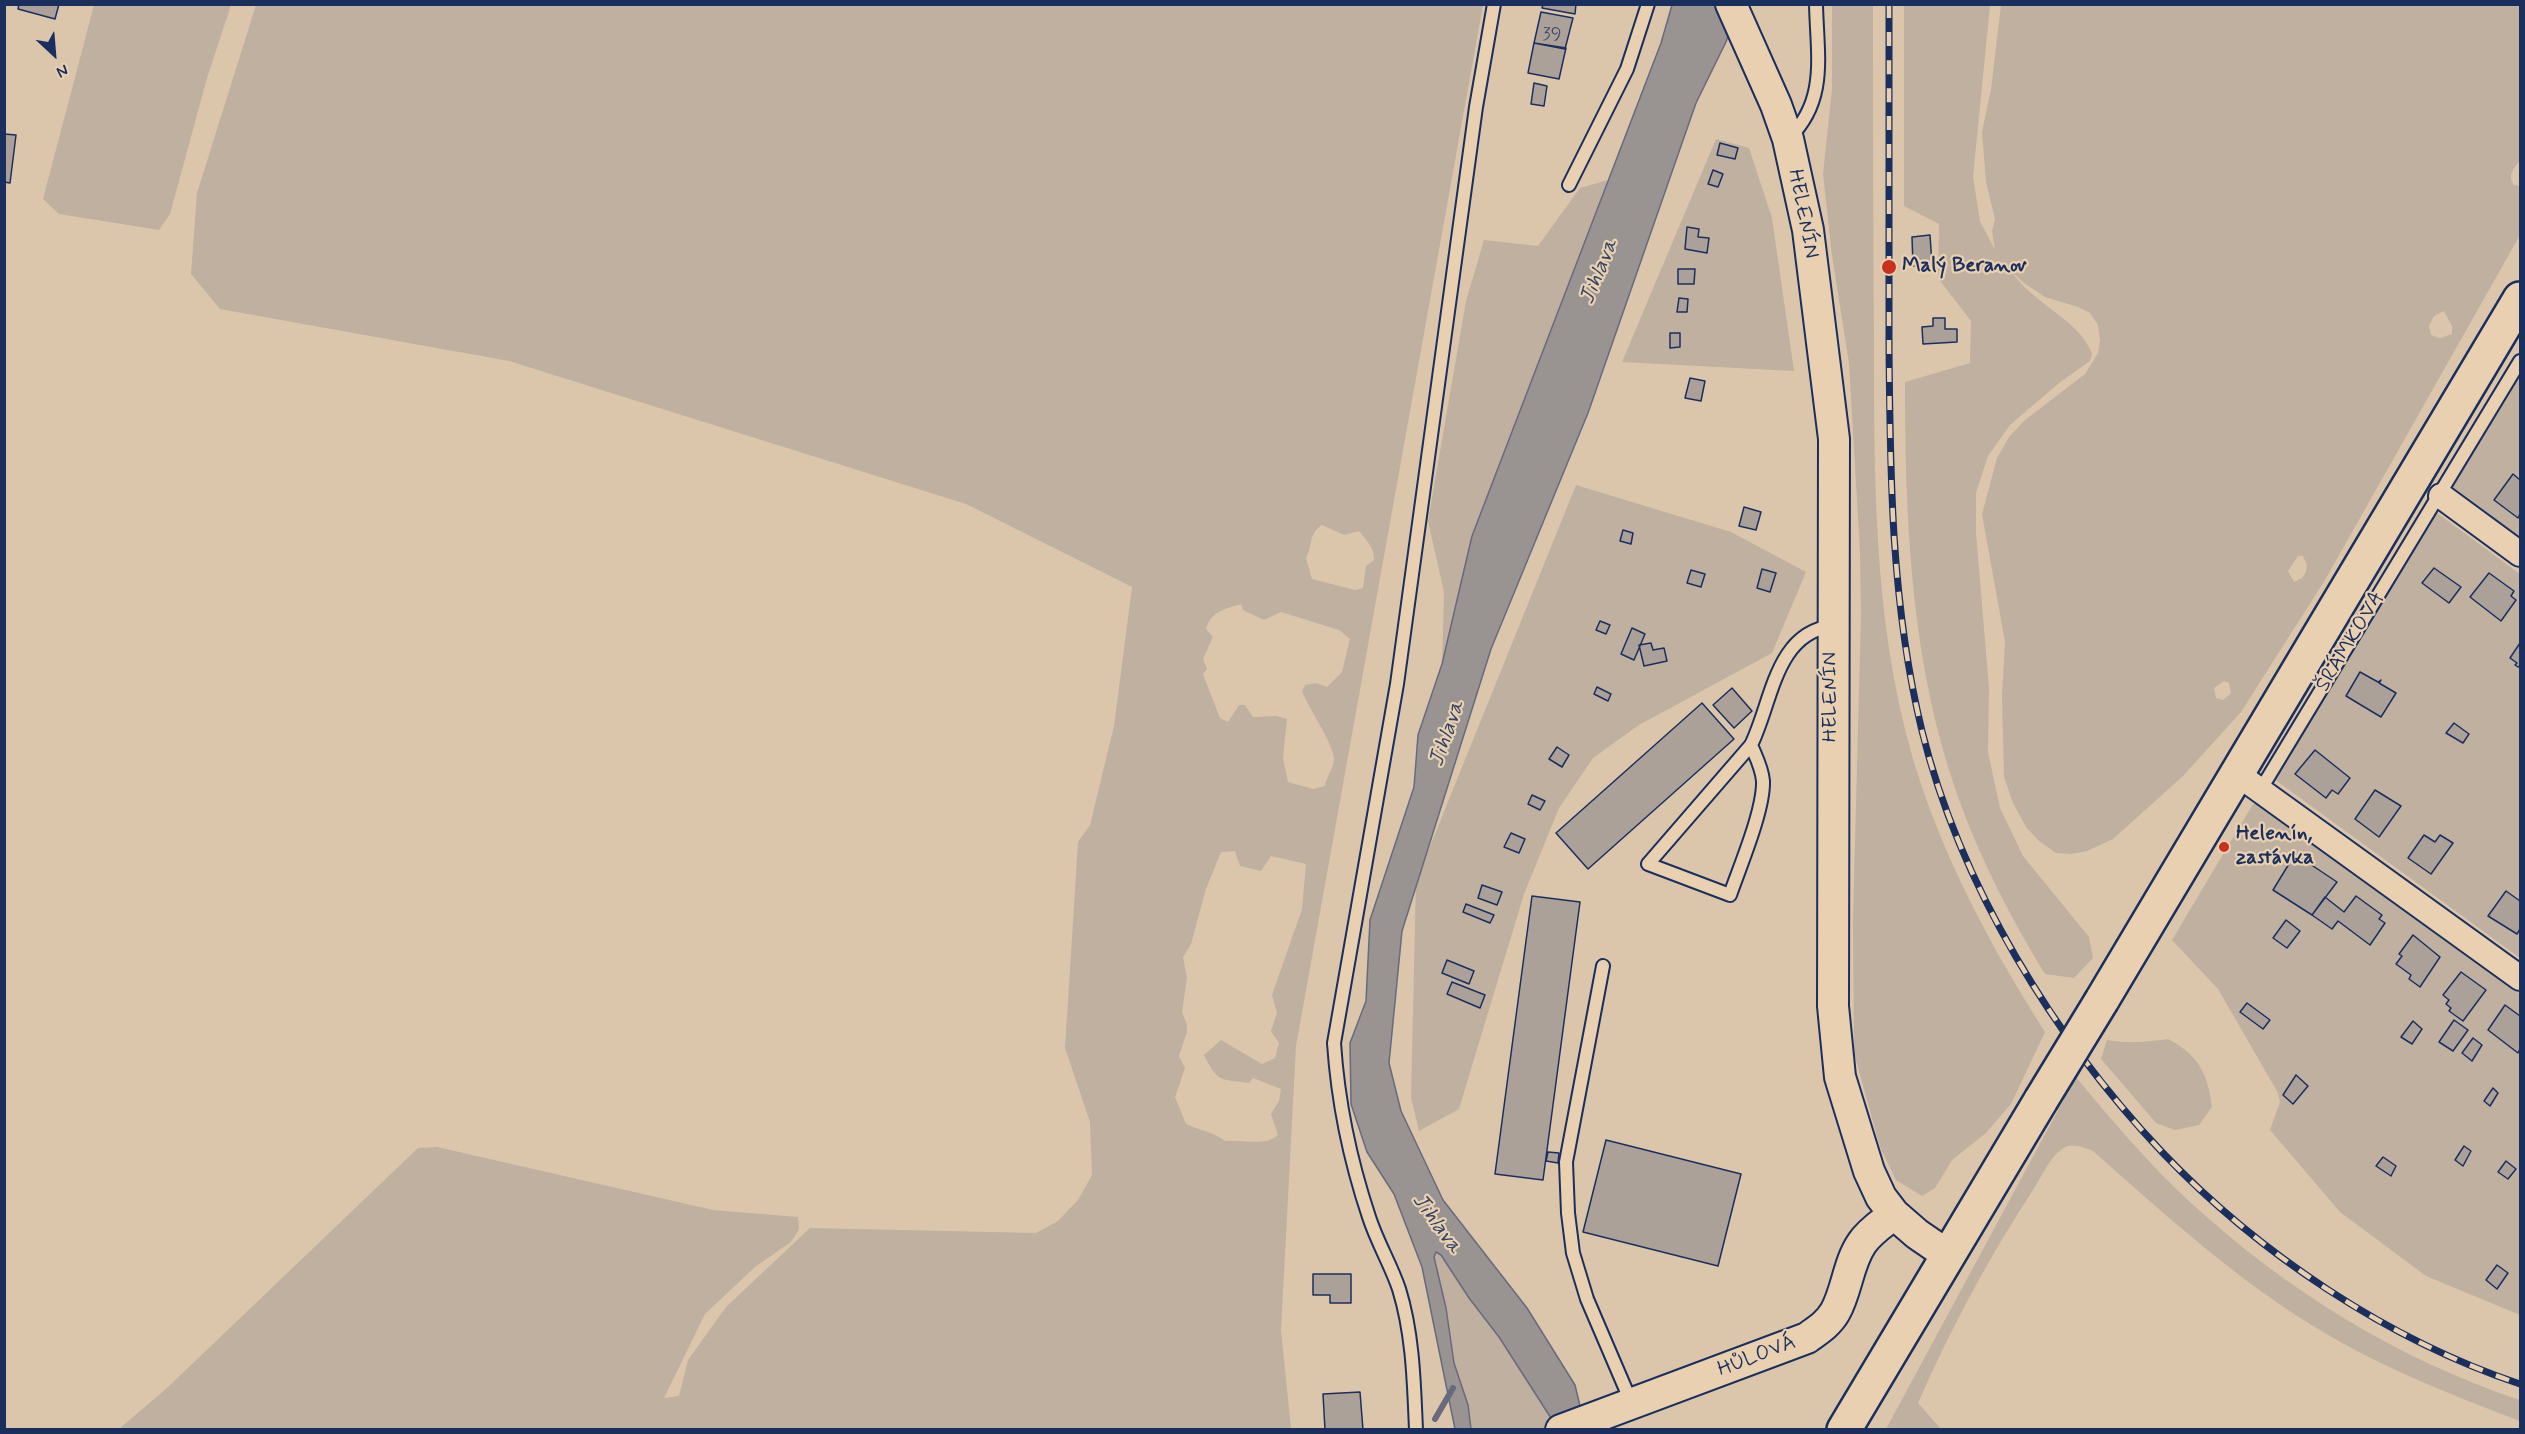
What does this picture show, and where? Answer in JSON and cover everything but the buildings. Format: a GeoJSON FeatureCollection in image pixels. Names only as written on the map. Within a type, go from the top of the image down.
{"type":"FeatureCollection","features":[{"type":"Feature","properties":{"kind":"main road"},"geometry":{"type":"LineString","coordinates":[[1844,1430],[2102,1000],[2249,781],[2520,299]]}},
{"type":"Feature","properties":{"kind":"street","name":"HELENÍN"},"geometry":{"type":"LineString","coordinates":[[1731,4],[1755,55],[1788,139],[1808,230],[1834,440],[1833,1006],[1840,1077],[1869,1171],[1881,1197],[1893,1214],[1949,1256]]}},
{"type":"Feature","properties":{"kind":"street"},"geometry":{"type":"LineString","coordinates":[[2441,496],[2520,554]]}},
{"type":"Feature","properties":{"kind":"street"},"geometry":{"type":"LineString","coordinates":[[2249,781],[2520,978]]}},
{"type":"Feature","properties":{"kind":"street","name":"HŮLOVÁ"},"geometry":{"type":"LineString","coordinates":[[1561,1430],[1807,1338],[1825,1326],[1836,1311],[1862,1243],[1871,1232],[1893,1214]]}},
{"type":"Feature","properties":{"kind":"lane"},"geometry":{"type":"LineString","coordinates":[[1416,1430],[1410,1344],[1399,1289],[1369,1218],[1345,1137],[1336,1086],[1334,1043],[1397,684],[1476,107],[1494,4]]}},
{"type":"Feature","properties":{"kind":"lane"},"geometry":{"type":"LineString","coordinates":[[1569,185],[1626,69],[1648,4]]}},
{"type":"Feature","properties":{"kind":"lane"},"geometry":{"type":"LineString","coordinates":[[1788,139],[1801,126],[1811,110],[1818,84],[1815,4]]}},
{"type":"Feature","properties":{"kind":"lane","name":"ŠRÁMKOVA"},"geometry":{"type":"LineString","coordinates":[[2249,781],[2441,496],[2520,361]]}},
{"type":"Feature","properties":{"kind":"lane"},"geometry":{"type":"LineString","coordinates":[[1750,745],[1760,764],[1763,783],[1759,808],[1730,895],[1648,864],[1750,745],[1762,723],[1780,666],[1795,643],[1821,627],[1832,626]]}},
{"type":"Feature","properties":{"kind":"lane"},"geometry":{"type":"LineString","coordinates":[[1603,966],[1566,1162],[1568,1213],[1573,1253],[1587,1299],[1632,1405]]}},
{"type":"Feature","properties":{"kind":"shaded area"},"geometry":{"type":"Polygon","coordinates":[[[94,5],[231,5],[207,78],[170,214],[159,230],[59,214],[43,199],[94,5]]]}},
{"type":"Feature","properties":{"kind":"shaded area"},"geometry":{"type":"Polygon","coordinates":[[[256,5],[1483,5],[1296,1046],[1281,1330],[1291,1429],[119,1429],[167,1388],[418,1148],[437,1147],[713,1210],[798,1217],[799,1229],[791,1242],[755,1267],[705,1314],[664,1398],[679,1396],[688,1360],[726,1307],[810,1228],[1036,1233],[1058,1221],[1078,1200],[1092,1175],[1090,1122],[1065,1048],[1078,842],[1090,825],[1114,726],[1132,587],[966,504],[509,361],[220,309],[191,274],[197,193],[256,5]],[[1322,525],[1313,536],[1306,558],[1312,579],[1355,590],[1363,588],[1366,566],[1374,560],[1370,544],[1359,531],[1344,535],[1322,525]],[[1241,604],[1215,614],[1208,623],[1206,629],[1213,637],[1203,659],[1207,669],[1203,674],[1220,718],[1228,722],[1239,705],[1245,705],[1253,717],[1276,716],[1287,719],[1283,758],[1288,782],[1313,789],[1325,786],[1334,762],[1333,753],[1302,691],[1305,685],[1316,683],[1327,687],[1342,672],[1350,639],[1339,630],[1281,612],[1264,620],[1243,610],[1241,604]],[[1235,851],[1221,852],[1206,889],[1191,944],[1183,957],[1187,978],[1182,1012],[1187,1032],[1179,1056],[1185,1068],[1175,1097],[1186,1124],[1216,1135],[1225,1141],[1267,1141],[1278,1135],[1271,1114],[1279,1101],[1281,1089],[1253,1078],[1249,1083],[1221,1078],[1213,1071],[1204,1055],[1221,1040],[1262,1064],[1275,1058],[1279,1043],[1271,1031],[1277,1013],[1272,995],[1302,909],[1306,864],[1271,856],[1261,871],[1240,866],[1235,851]]]}},
{"type":"Feature","properties":{"kind":"shaded area"},"geometry":{"type":"Polygon","coordinates":[[[1832,5],[1873,5],[1876,512],[1885,622],[1905,731],[1933,817],[1960,881],[1992,942],[2045,1032],[2011,1104],[1986,1133],[1952,1160],[1935,1188],[1922,1196],[1896,1180],[1880,1147],[1854,1053],[1853,918],[1861,615],[1860,553],[1849,363],[1832,256],[1823,174],[1832,89],[1832,5]]]}},
{"type":"Feature","properties":{"kind":"shaded area"},"geometry":{"type":"Polygon","coordinates":[[[1904,5],[1990,5],[1973,177],[1980,221],[1995,250],[1992,231],[1995,219],[1986,182],[1982,132],[1991,89],[2001,5],[2520,5],[2520,160],[2511,178],[2514,185],[2520,186],[2520,235],[2325,580],[2241,712],[2183,776],[2113,839],[2087,851],[2071,854],[2056,853],[2039,841],[2026,827],[2013,803],[2004,777],[2002,696],[2005,642],[1982,514],[1997,458],[2009,437],[2025,420],[2085,374],[2098,353],[2100,340],[2098,325],[2090,313],[2045,297],[2012,272],[2032,294],[2077,331],[2092,354],[2090,361],[2059,383],[2010,425],[1988,456],[1976,493],[1976,533],[1989,688],[1988,752],[2000,808],[2023,856],[2089,937],[2093,958],[2074,978],[2045,974],[1991,876],[1950,773],[1926,677],[1912,579],[1906,481],[1905,382],[1970,363],[1971,321],[1938,278],[1939,224],[1904,206],[1904,5]],[[2444,311],[2434,316],[2429,326],[2431,335],[2440,338],[2452,334],[2452,326],[2444,311]],[[2298,556],[2288,571],[2294,582],[2302,578],[2307,565],[2303,556],[2298,556]],[[2224,681],[2214,688],[2216,698],[2223,700],[2231,693],[2229,683],[2224,681]]]}},
{"type":"Feature","properties":{"kind":"shaded area"},"geometry":{"type":"Polygon","coordinates":[[[1716,139],[1749,148],[1772,218],[1794,371],[1622,362],[1716,139]]]}},
{"type":"Feature","properties":{"kind":"shaded area"},"geometry":{"type":"Polygon","coordinates":[[[1608,180],[1472,536],[1442,664],[1444,592],[1428,521],[1466,301],[1484,240],[1538,246],[1580,188],[1608,180]]]}},
{"type":"Feature","properties":{"kind":"shaded area"},"geometry":{"type":"Polygon","coordinates":[[[2520,376],[2520,538],[2452,488],[2520,376]]]}},
{"type":"Feature","properties":{"kind":"shaded area"},"geometry":{"type":"Polygon","coordinates":[[[1576,485],[1731,532],[1806,572],[1772,653],[1639,725],[1593,758],[1559,808],[1524,894],[1459,1109],[1419,1131],[1411,1097],[1416,881],[1576,485]]]}},
{"type":"Feature","properties":{"kind":"shaded area"},"geometry":{"type":"Polygon","coordinates":[[[2437,513],[2520,574],[2520,958],[2274,779],[2437,513]]]}},
{"type":"Feature","properties":{"kind":"shaded area"},"geometry":{"type":"Polygon","coordinates":[[[2253,804],[2257,804],[2520,994],[2520,1315],[2426,1276],[2340,1212],[2270,1130],[2280,1102],[2278,1093],[2218,989],[2172,940],[2253,804]]]}},
{"type":"Feature","properties":{"kind":"shaded area"},"geometry":{"type":"Polygon","coordinates":[[[2168,1039],[2194,1059],[2200,1066],[2208,1084],[2212,1107],[2199,1125],[2175,1130],[2156,1123],[2101,1059],[2107,1040],[2138,1042],[2168,1039]]]}},
{"type":"Feature","properties":{"kind":"shaded area"},"geometry":{"type":"Polygon","coordinates":[[[2076,1077],[2131,1142],[2175,1188],[2226,1234],[2264,1264],[2345,1319],[2387,1343],[2475,1384],[2520,1400],[2520,1421],[2386,1366],[2310,1324],[2225,1264],[2093,1151],[2073,1146],[2066,1147],[2057,1153],[2046,1168],[2001,1241],[1930,1376],[1918,1403],[1941,1429],[1886,1429],[2076,1077]]]}},
{"type":"Feature","properties":{"kind":"shaded area"},"geometry":{"type":"Polygon","coordinates":[[[1436,1252],[1441,1255],[1469,1298],[1499,1337],[1558,1429],[1471,1429],[1468,1405],[1455,1366],[1446,1308],[1434,1257],[1436,1252]]]}},
{"type":"Feature","properties":{"kind":"water","name":"Jihlava"},"geometry":{"type":"Polygon","coordinates":[[[1672,5],[1738,5],[1726,42],[1696,103],[1588,413],[1491,649],[1402,931],[1389,1063],[1401,1111],[1443,1200],[1527,1308],[1575,1385],[1581,1410],[1558,1429],[1499,1337],[1469,1298],[1441,1255],[1436,1252],[1434,1257],[1446,1308],[1454,1363],[1468,1405],[1471,1429],[1455,1429],[1422,1267],[1394,1194],[1367,1152],[1351,1104],[1350,1043],[1366,1001],[1370,920],[1414,787],[1418,735],[1442,664],[1472,536],[1661,43],[1672,5]]]}},
{"type":"Feature","properties":{"kind":"waterway"},"geometry":{"type":"LineString","coordinates":[[1435,1419],[1453,1388]]}},
{"type":"Feature","properties":{"kind":"railway"},"geometry":{"type":"LineString","coordinates":[[1889,4],[1889,393],[1898,587],[1904,635],[1922,731],[1939,789],[1960,846],[1986,902],[2016,957],[2084,1060],[2162,1152],[2200,1189],[2240,1225],[2283,1258],[2374,1318],[2471,1366],[2520,1384]]}},
{"type":"Feature","properties":{"kind":"place","name":"Malý Beranov"},"geometry":{"type":"Point","coordinates":[1889,267]}},
{"type":"Feature","properties":{"kind":"place","name":"Helenín, zastávka"},"geometry":{"type":"Point","coordinates":[2224,847]}}]}
